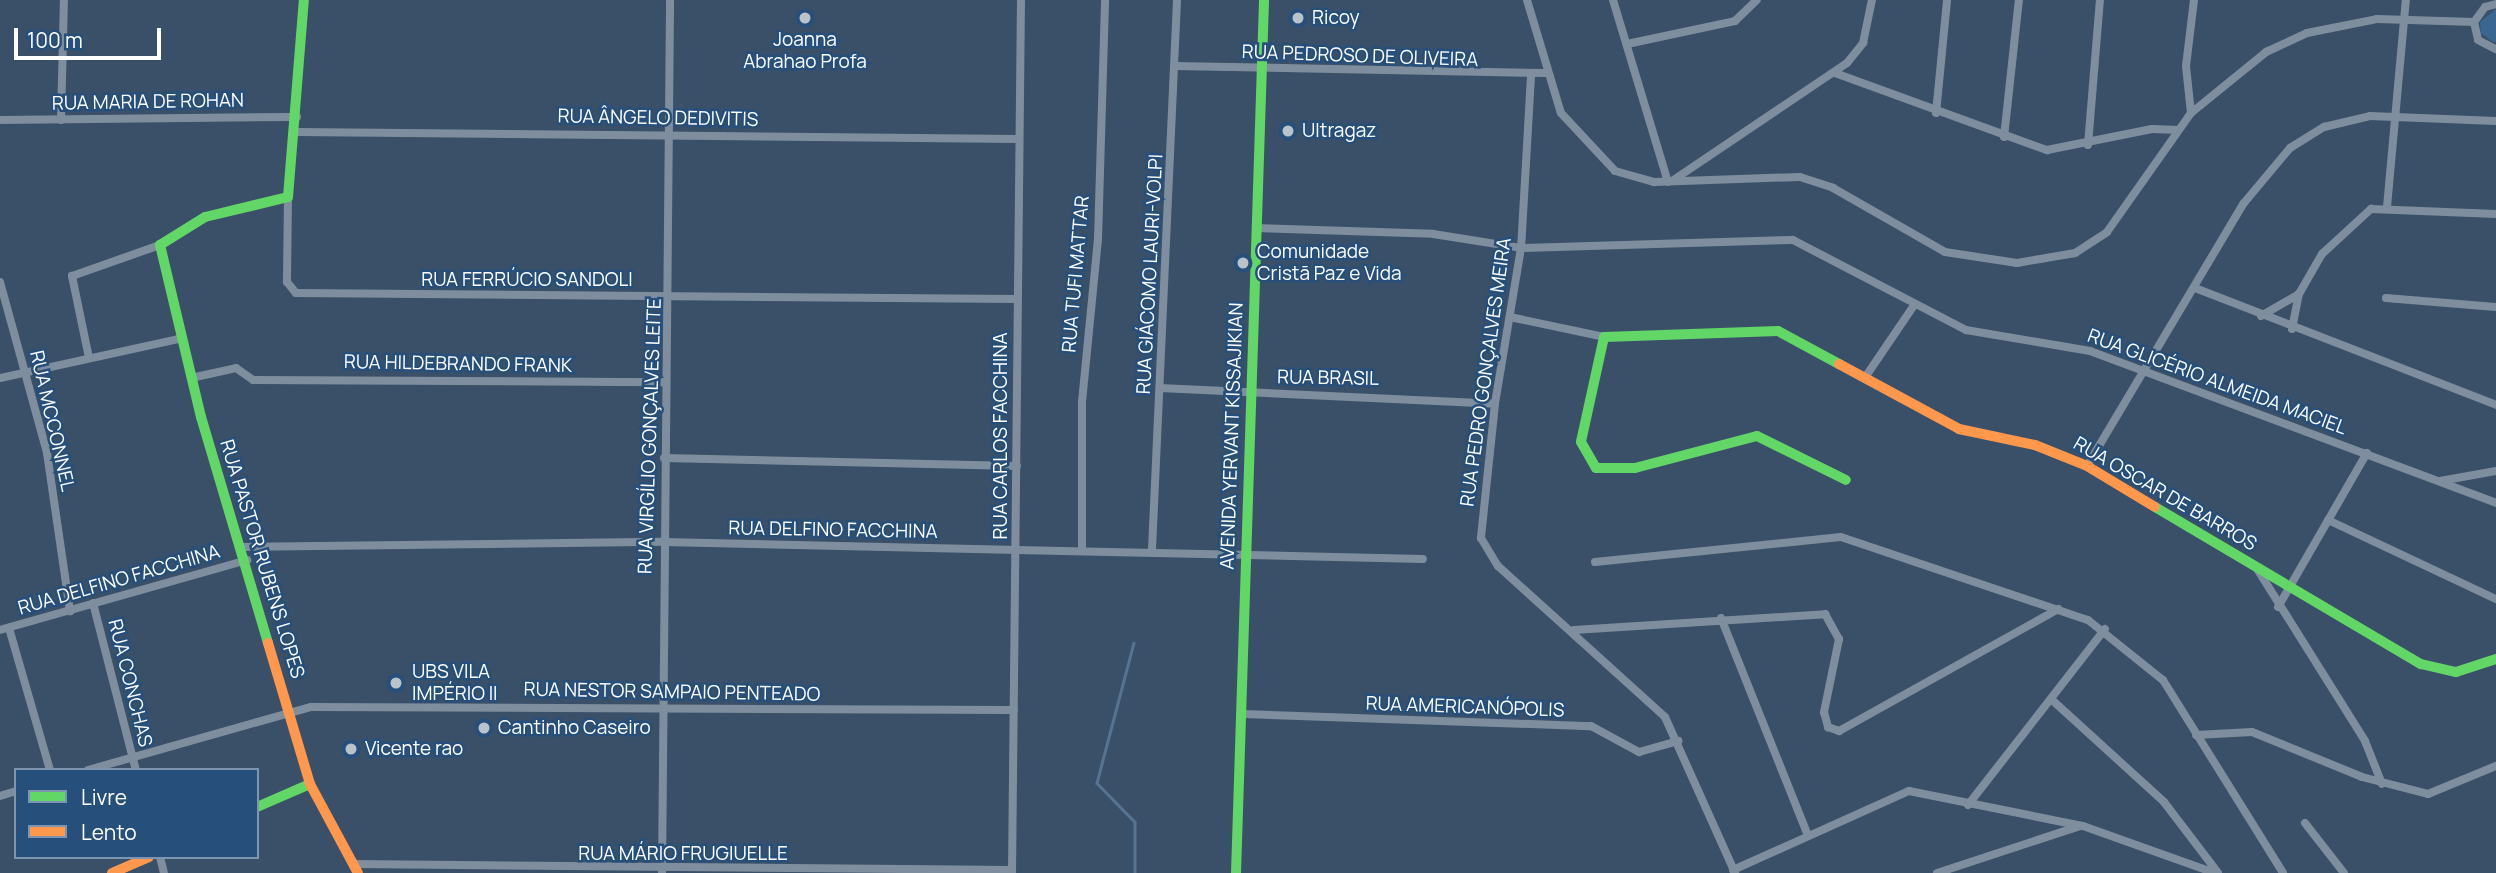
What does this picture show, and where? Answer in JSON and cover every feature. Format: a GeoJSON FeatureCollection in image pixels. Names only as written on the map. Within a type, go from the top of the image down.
{"type":"FeatureCollection","features":[{"type":"Feature","properties":{"kind":"street"},"geometry":{"type":"LineString","coordinates":[[61,120],[64,0]]}},
{"type":"Feature","properties":{"kind":"street"},"geometry":{"type":"LineString","coordinates":[[89,358],[72,276],[160,245],[205,217],[288,197],[296,131],[304,0]]}},
{"type":"Feature","properties":{"kind":"street","name":"RUA VIRGÍLIO GONÇALVES LEITE"},"geometry":{"type":"LineString","coordinates":[[662,871],[664,382],[670,297],[670,0]]}},
{"type":"Feature","properties":{"kind":"street","name":"RUA CARLOS FACCHINA"},"geometry":{"type":"LineString","coordinates":[[1012,872],[1021,0]]}},
{"type":"Feature","properties":{"kind":"street","name":"RUA TUFI MATTAR"},"geometry":{"type":"LineString","coordinates":[[1082,550],[1082,402],[1098,239],[1105,0]]}},
{"type":"Feature","properties":{"kind":"street","name":"RUA GIÁCOMO LAURI-VOLPI"},"geometry":{"type":"LineString","coordinates":[[1152,549],[1177,0]]}},
{"type":"Feature","properties":{"kind":"street","name":"AVENIDA YERVANT KISSAJIKIAN"},"geometry":{"type":"LineString","coordinates":[[1237,873],[1264,0]]}},
{"type":"Feature","properties":{"kind":"street"},"geometry":{"type":"LineString","coordinates":[[1527,0],[1545,73],[1562,113],[1595,155],[1631,178],[1669,182],[1800,177],[1833,188],[1945,252],[1985,262],[2040,262],[2075,253],[2107,232],[2191,113],[2233,75],[2283,43],[2343,24],[2404,19],[2474,22]]}},
{"type":"Feature","properties":{"kind":"street"},"geometry":{"type":"LineString","coordinates":[[1613,0],[1669,182]]}},
{"type":"Feature","properties":{"kind":"street"},"geometry":{"type":"LineString","coordinates":[[1627,44],[1735,21],[1757,0]]}},
{"type":"Feature","properties":{"kind":"street"},"geometry":{"type":"LineString","coordinates":[[1669,182],[1835,73],[1863,43],[1872,0]]}},
{"type":"Feature","properties":{"kind":"street"},"geometry":{"type":"LineString","coordinates":[[1936,113],[1947,0]]}},
{"type":"Feature","properties":{"kind":"street"},"geometry":{"type":"LineString","coordinates":[[2004,137],[2018,0]]}},
{"type":"Feature","properties":{"kind":"street"},"geometry":{"type":"LineString","coordinates":[[2088,145],[2100,0]]}},
{"type":"Feature","properties":{"kind":"street"},"geometry":{"type":"LineString","coordinates":[[2191,113],[2186,66],[2194,0]]}},
{"type":"Feature","properties":{"kind":"street"},"geometry":{"type":"LineString","coordinates":[[2388,206],[2406,0]]}},
{"type":"Feature","properties":{"kind":"street"},"geometry":{"type":"LineString","coordinates":[[2496,4],[2485,7],[2474,22],[2478,40],[2496,49]]}},
{"type":"Feature","properties":{"kind":"street","name":"RUA PEDROSO DE OLIVEIRA"},"geometry":{"type":"LineString","coordinates":[[1175,66],[1531,76],[1545,73]]}},
{"type":"Feature","properties":{"kind":"street"},"geometry":{"type":"LineString","coordinates":[[1835,73],[2004,137],[2059,152],[2151,129],[2178,130]]}},
{"type":"Feature","properties":{"kind":"street","name":"RUA PEDRO GONÇALVES MEIRA"},"geometry":{"type":"LineString","coordinates":[[1531,76],[1521,248],[1495,404],[1481,538],[1499,566],[1652,701],[1678,741],[1734,871]]}},
{"type":"Feature","properties":{"kind":"street"},"geometry":{"type":"LineString","coordinates":[[2087,466],[2258,183],[2290,148],[2324,127],[2397,114],[2496,121]]}},
{"type":"Feature","properties":{"kind":"street","name":"RUA MARIA DE ROHAN"},"geometry":{"type":"LineString","coordinates":[[0,120],[297,117]]}},
{"type":"Feature","properties":{"kind":"street","name":"RUA ÂNGELO DEDIVITIS"},"geometry":{"type":"LineString","coordinates":[[296,131],[1019,139]]}},
{"type":"Feature","properties":{"kind":"street","name":"RUA FERRÚCIO SANDOLI"},"geometry":{"type":"LineString","coordinates":[[288,197],[290,290],[670,297],[1017,299]]}},
{"type":"Feature","properties":{"kind":"street"},"geometry":{"type":"LineString","coordinates":[[2292,329],[2299,294],[2343,228],[2388,206],[2496,214]]}},
{"type":"Feature","properties":{"kind":"street","name":"RUA GLICÉRIO ALMEIDA MACIEL"},"geometry":{"type":"LineString","coordinates":[[1256,228],[1433,234],[1521,248],[1793,240],[1966,330],[2064,344],[2367,453],[2496,503]]}},
{"type":"Feature","properties":{"kind":"street","name":"RUA PASTOR RUBENS LOPES"},"geometry":{"type":"LineString","coordinates":[[160,245],[191,378],[247,560],[310,784],[355,869]]}},
{"type":"Feature","properties":{"kind":"street","name":"RUA MCCONNEL"},"geometry":{"type":"LineString","coordinates":[[0,282],[47,453],[69,611]]}},
{"type":"Feature","properties":{"kind":"street"},"geometry":{"type":"LineString","coordinates":[[2195,288],[2292,329],[2496,405]]}},
{"type":"Feature","properties":{"kind":"street"},"geometry":{"type":"LineString","coordinates":[[2261,316],[2299,294]]}},
{"type":"Feature","properties":{"kind":"street"},"geometry":{"type":"LineString","coordinates":[[2385,298],[2496,307]]}},
{"type":"Feature","properties":{"kind":"street"},"geometry":{"type":"LineString","coordinates":[[1866,376],[1915,304]]}},
{"type":"Feature","properties":{"kind":"street","name":"RUA OSCAR DE BARROS"},"geometry":{"type":"LineString","coordinates":[[1510,317],[1604,337],[1778,331],[1866,376],[1959,429],[2035,445],[2087,466],[2421,664],[2456,672],[2496,659]]}},
{"type":"Feature","properties":{"kind":"street"},"geometry":{"type":"LineString","coordinates":[[1604,337],[1583,420],[1581,442],[1589,462],[1615,472],[1757,436],[1846,480]]}},
{"type":"Feature","properties":{"kind":"street"},"geometry":{"type":"LineString","coordinates":[[0,378],[183,338]]}},
{"type":"Feature","properties":{"kind":"street","name":"RUA HILDEBRANDO FRANK"},"geometry":{"type":"LineString","coordinates":[[191,378],[236,368],[253,380],[664,382]]}},
{"type":"Feature","properties":{"kind":"street","name":"RUA BRASIL"},"geometry":{"type":"LineString","coordinates":[[1160,387],[1495,404]]}},
{"type":"Feature","properties":{"kind":"street"},"geometry":{"type":"LineString","coordinates":[[2277,607],[2367,453]]}},
{"type":"Feature","properties":{"kind":"street"},"geometry":{"type":"LineString","coordinates":[[664,458],[1017,466]]}},
{"type":"Feature","properties":{"kind":"street"},"geometry":{"type":"LineString","coordinates":[[2440,481],[2496,471]]}},
{"type":"Feature","properties":{"kind":"street"},"geometry":{"type":"LineString","coordinates":[[2328,520],[2496,599]]}},
{"type":"Feature","properties":{"kind":"street"},"geometry":{"type":"LineString","coordinates":[[1595,562],[1841,537],[2058,609],[2105,629],[2163,680],[2283,873]]}},
{"type":"Feature","properties":{"kind":"street","name":"RUA DELFINO FACCHINA"},"geometry":{"type":"LineString","coordinates":[[243,547],[663,542],[1016,550],[1152,549],[1423,559]]}},
{"type":"Feature","properties":{"kind":"street","name":"RUA DELFINO FACCHINA"},"geometry":{"type":"LineString","coordinates":[[4,629],[247,560]]}},
{"type":"Feature","properties":{"kind":"street"},"geometry":{"type":"LineString","coordinates":[[2256,567],[2277,607],[2365,741],[2382,784]]}},
{"type":"Feature","properties":{"kind":"street","name":"RUA CONCHAS"},"geometry":{"type":"LineString","coordinates":[[93,604],[135,768]]}},
{"type":"Feature","properties":{"kind":"street"},"geometry":{"type":"LineString","coordinates":[[1574,631],[1721,618],[1831,617],[1839,639],[1824,712],[1828,727],[1839,732],[2058,609]]}},
{"type":"Feature","properties":{"kind":"street"},"geometry":{"type":"LineString","coordinates":[[1721,618],[1807,833]]}},
{"type":"Feature","properties":{"kind":"street"},"geometry":{"type":"LineString","coordinates":[[4,629],[49,768]]}},
{"type":"Feature","properties":{"kind":"street"},"geometry":{"type":"LineString","coordinates":[[1968,805],[2105,629]]}},
{"type":"Feature","properties":{"kind":"street"},"geometry":{"type":"LineString","coordinates":[[2050,699],[2164,802],[2217,873]]}},
{"type":"Feature","properties":{"kind":"street","name":"RUA NESTOR SAMPAIO PENTEADO"},"geometry":{"type":"LineString","coordinates":[[94,768],[289,712],[384,704],[1014,710]]}},
{"type":"Feature","properties":{"kind":"street","name":"RUA AMERICANÓPOLIS"},"geometry":{"type":"LineString","coordinates":[[1242,714],[1591,726],[1639,752],[1678,741]]}},
{"type":"Feature","properties":{"kind":"street"},"geometry":{"type":"LineString","coordinates":[[2196,735],[2252,732],[2382,784],[2438,793],[2496,766]]}},
{"type":"Feature","properties":{"kind":"street"},"geometry":{"type":"LineString","coordinates":[[259,806],[310,784]]}},
{"type":"Feature","properties":{"kind":"street"},"geometry":{"type":"LineString","coordinates":[[1734,871],[1807,833],[1899,793],[1918,791],[1968,805],[2083,825],[2217,873]]}},
{"type":"Feature","properties":{"kind":"street"},"geometry":{"type":"LineString","coordinates":[[2305,823],[2344,873]]}},
{"type":"Feature","properties":{"kind":"street"},"geometry":{"type":"LineString","coordinates":[[1937,873],[2083,825]]}},
{"type":"Feature","properties":{"kind":"street"},"geometry":{"type":"LineString","coordinates":[[112,873],[144,859]]}},
{"type":"Feature","properties":{"kind":"street","name":"RUA MÁRIO FRUGIUELLE"},"geometry":{"type":"LineString","coordinates":[[355,869],[1012,872]]}},
{"type":"Feature","properties":{"kind":"shaded area"},"geometry":{"type":"Polygon","coordinates":[[[2496,9],[2496,42],[2493,42],[2481,33],[2480,22],[2496,9]]]}},
{"type":"Feature","properties":{"kind":"waterway"},"geometry":{"type":"LineString","coordinates":[[1134,643],[1097,783],[1135,822],[1135,873]]}},
{"type":"Feature","properties":{"kind":"traffic: fast"},"geometry":{"type":"LineString","coordinates":[[268,643],[201,417],[160,245],[205,217],[288,197],[304,0]]}},
{"type":"Feature","properties":{"kind":"traffic: fast"},"geometry":{"type":"LineString","coordinates":[[1236,873],[1264,0]]}},
{"type":"Feature","properties":{"kind":"traffic: fast"},"geometry":{"type":"LineString","coordinates":[[1839,364],[1778,331],[1604,337],[1581,442],[1596,468],[1635,468],[1757,436],[1846,480]]}},
{"type":"Feature","properties":{"kind":"traffic: fast"},"geometry":{"type":"LineString","coordinates":[[2155,507],[2421,664],[2456,672],[2496,659]]}},
{"type":"Feature","properties":{"kind":"traffic: fast"},"geometry":{"type":"LineString","coordinates":[[259,806],[310,784]]}},
{"type":"Feature","properties":{"kind":"traffic: slow"},"geometry":{"type":"LineString","coordinates":[[1839,364],[1959,429],[2035,445],[2087,466],[2155,507]]}},
{"type":"Feature","properties":{"kind":"traffic: slow"},"geometry":{"type":"LineString","coordinates":[[268,643],[310,784],[358,873]]}},
{"type":"Feature","properties":{"kind":"traffic: slow"},"geometry":{"type":"LineString","coordinates":[[112,873],[144,859]]}},
{"type":"Feature","properties":{"kind":"place","name":"Joanna Abrahao Profa"},"geometry":{"type":"Point","coordinates":[805,18]}},
{"type":"Feature","properties":{"kind":"place","name":"Ricoy"},"geometry":{"type":"Point","coordinates":[1298,18]}},
{"type":"Feature","properties":{"kind":"place","name":"Ultragaz"},"geometry":{"type":"Point","coordinates":[1288,131]}},
{"type":"Feature","properties":{"kind":"place","name":"Comunidade Cristã Paz e Vida"},"geometry":{"type":"Point","coordinates":[1243,263]}},
{"type":"Feature","properties":{"kind":"place","name":"UBS VILA IMPÉRIO II"},"geometry":{"type":"Point","coordinates":[396,683]}},
{"type":"Feature","properties":{"kind":"place","name":"Cantinho Caseiro"},"geometry":{"type":"Point","coordinates":[484,728]}},
{"type":"Feature","properties":{"kind":"place","name":"Vicente rao"},"geometry":{"type":"Point","coordinates":[351,749]}}]}
